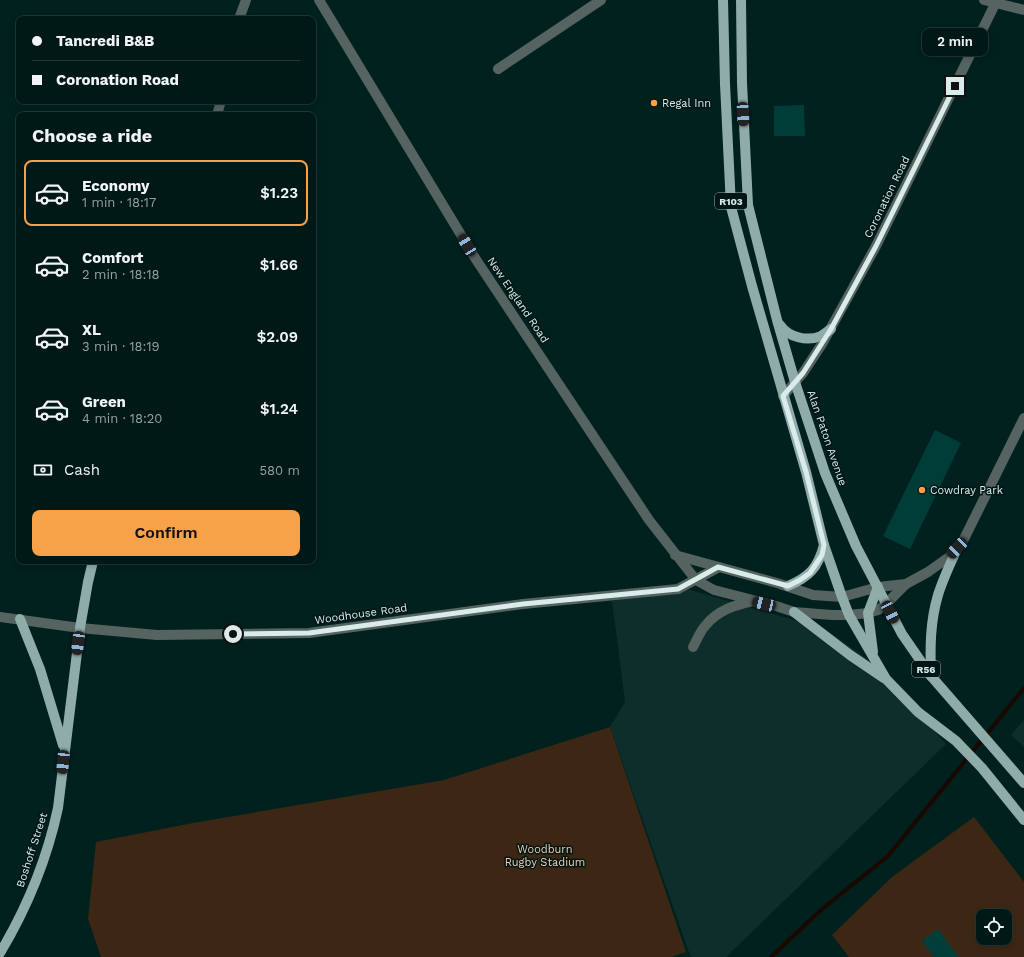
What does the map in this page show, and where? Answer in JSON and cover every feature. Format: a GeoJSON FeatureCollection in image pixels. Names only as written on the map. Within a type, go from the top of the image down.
{"type":"FeatureCollection","features":[{"type":"Feature","properties":{"kind":"main road","name":"R103"},"geometry":{"type":"LineString","coordinates":[[723,0],[725,84],[731,207],[783,396],[806,472],[824,545],[849,616]]}},
{"type":"Feature","properties":{"kind":"main road","name":"Alan Paton Avenue"},"geometry":{"type":"LineString","coordinates":[[741,0],[742,83],[748,205],[777,320],[795,382],[825,473],[856,546],[902,634],[931,676],[1024,782]]}},
{"type":"Feature","properties":{"kind":"main road"},"geometry":{"type":"LineString","coordinates":[[777,320],[783,330],[798,337],[816,338],[831,329]]}},
{"type":"Feature","properties":{"kind":"main road"},"geometry":{"type":"LineString","coordinates":[[788,586],[810,573],[822,555],[824,545]]}},
{"type":"Feature","properties":{"kind":"main road"},"geometry":{"type":"LineString","coordinates":[[931,676],[931,636],[935,608],[944,578],[957,548]]}},
{"type":"Feature","properties":{"kind":"main road","name":"Boshoff Street"},"geometry":{"type":"LineString","coordinates":[[0,953],[24,910],[41,867],[55,824],[80,628],[92,564]]}},
{"type":"Feature","properties":{"kind":"main road"},"geometry":{"type":"LineString","coordinates":[[875,660],[871,643],[868,613],[878,587]]}},
{"type":"Feature","properties":{"kind":"main road"},"geometry":{"type":"LineString","coordinates":[[794,612],[850,655],[886,679],[918,712],[956,741],[982,768],[1024,820]]}},
{"type":"Feature","properties":{"kind":"main road"},"geometry":{"type":"LineString","coordinates":[[849,616],[886,679]]}},
{"type":"Feature","properties":{"kind":"main road"},"geometry":{"type":"LineString","coordinates":[[15,618],[40,669],[65,749]]}},
{"type":"Feature","properties":{"kind":"street"},"geometry":{"type":"LineString","coordinates":[[239,0],[239,16]]}},
{"type":"Feature","properties":{"kind":"street"},"geometry":{"type":"LineString","coordinates":[[239,16],[246,0]]}},
{"type":"Feature","properties":{"kind":"street","name":"New England Road"},"geometry":{"type":"LineString","coordinates":[[314,0],[325,10]]}},
{"type":"Feature","properties":{"kind":"street","name":"New England Road"},"geometry":{"type":"LineString","coordinates":[[319,0],[475,258],[649,520],[696,580],[714,590],[794,612],[849,616],[878,610],[906,584]]}},
{"type":"Feature","properties":{"kind":"street"},"geometry":{"type":"LineString","coordinates":[[498,69],[601,0]]}},
{"type":"Feature","properties":{"kind":"street"},"geometry":{"type":"LineString","coordinates":[[984,0],[997,1],[1024,10]]}},
{"type":"Feature","properties":{"kind":"street","name":"Coronation Road"},"geometry":{"type":"LineString","coordinates":[[783,396],[811,360],[831,329],[876,246],[997,1]]}},
{"type":"Feature","properties":{"kind":"street"},"geometry":{"type":"LineString","coordinates":[[675,555],[788,586],[813,595],[842,597],[878,587],[906,584],[943,562],[964,539],[1024,418]]}},
{"type":"Feature","properties":{"kind":"street","name":"Woodhouse Road"},"geometry":{"type":"LineString","coordinates":[[0,617],[80,628],[157,636],[309,633],[523,604],[678,589],[718,567]]}},
{"type":"Feature","properties":{"kind":"street"},"geometry":{"type":"LineString","coordinates":[[693,646],[705,625],[718,613],[733,606],[753,601]]}},
{"type":"Feature","properties":{"kind":"street"},"geometry":{"type":"LineString","coordinates":[[0,626],[15,618]]}},
{"type":"Feature","properties":{"kind":"shaded area"},"geometry":{"type":"Polygon","coordinates":[[[687,589],[825,629],[866,658],[946,744],[726,957],[693,957],[690,955],[610,727],[625,702],[612,601],[687,589]]]}},
{"type":"Feature","properties":{"kind":"shaded area"},"geometry":{"type":"Polygon","coordinates":[[[1024,720],[1024,747],[1011,735],[1024,720]]]}},
{"type":"Feature","properties":{"kind":"green space","name":"Woodburn Rugby Stadium"},"geometry":{"type":"Polygon","coordinates":[[[610,727],[686,952],[671,957],[101,957],[88,919],[96,842],[193,823],[444,780],[610,727]]]}},
{"type":"Feature","properties":{"kind":"green space"},"geometry":{"type":"Polygon","coordinates":[[[974,817],[1024,882],[1024,957],[849,957],[832,935],[892,877],[974,817]]]}},
{"type":"Feature","properties":{"kind":"building"},"geometry":{"type":"Polygon","coordinates":[[[804,105],[805,136],[774,136],[774,106],[804,105]]]}},
{"type":"Feature","properties":{"kind":"building","name":"Cowdray Park"},"geometry":{"type":"Polygon","coordinates":[[[935,430],[961,443],[910,549],[883,536],[935,430]]]}},
{"type":"Feature","properties":{"kind":"building"},"geometry":{"type":"Polygon","coordinates":[[[938,929],[959,957],[934,957],[922,941],[938,929]]]}},
{"type":"Feature","properties":{"kind":"waterway"},"geometry":{"type":"LineString","coordinates":[[771,957],[821,910],[888,856],[1024,688]]}},
{"type":"Feature","properties":{"kind":"place","name":"Regal Inn"},"geometry":{"type":"Point","coordinates":[654,103]}},
{"type":"Feature","properties":{"kind":"place","name":"Cowdray Park"},"geometry":{"type":"Point","coordinates":[922,490]}},
{"type":"Feature","properties":{"kind":"route"},"geometry":{"type":"LineString","coordinates":[[233,634],[309,633],[523,604],[678,589],[718,567],[788,586],[810,573],[817,565],[822,555],[824,545],[806,472],[783,396],[803,373],[831,329],[876,246],[955,86]]}}]}
